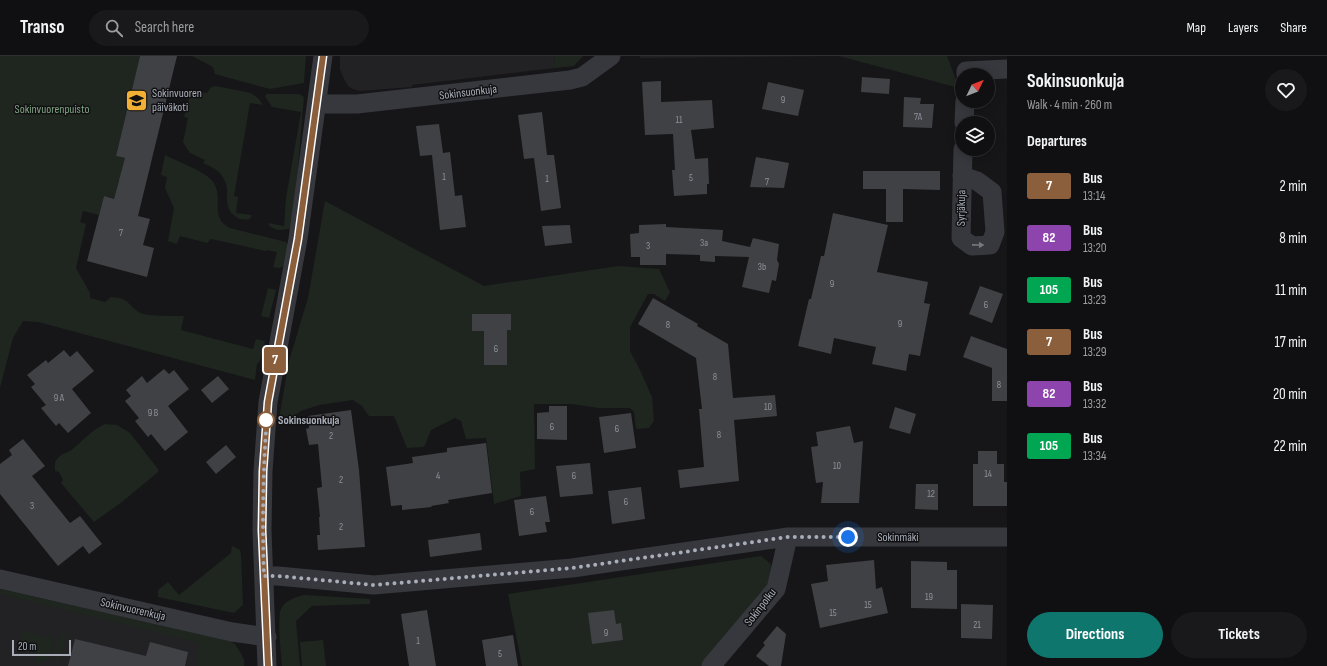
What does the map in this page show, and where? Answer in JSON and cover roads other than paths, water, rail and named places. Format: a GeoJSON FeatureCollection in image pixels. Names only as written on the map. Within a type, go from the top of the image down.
{"type":"FeatureCollection","features":[{"type":"Feature","properties":{"kind":"street"},"geometry":{"type":"LineString","coordinates":[[268,666],[262,530],[263,471],[268,402],[298,239],[323,56]]}},
{"type":"Feature","properties":{"kind":"street","name":"Sokinsuonkuja"},"geometry":{"type":"LineString","coordinates":[[317,104],[357,104],[570,80],[582,77],[611,56]]}},
{"type":"Feature","properties":{"kind":"street"},"geometry":{"type":"LineString","coordinates":[[995,70],[1007,69]]}},
{"type":"Feature","properties":{"kind":"street","name":"Syrjäkuja"},"geometry":{"type":"LineString","coordinates":[[962,176],[963,156]]}},
{"type":"Feature","properties":{"kind":"street","name":"Sokinmäki"},"geometry":{"type":"LineString","coordinates":[[264,576],[374,585],[572,568],[788,537],[1007,537]]}},
{"type":"Feature","properties":{"kind":"street","name":"Sokinpolku"},"geometry":{"type":"LineString","coordinates":[[711,666],[776,589],[788,537]]}},
{"type":"Feature","properties":{"kind":"street","name":"Sokinvuorenkuja"},"geometry":{"type":"LineString","coordinates":[[0,579],[232,632],[267,637]]}},
{"type":"Feature","properties":{"kind":"place","name":"Sokinvuoren päiväkoti"},"geometry":{"type":"Point","coordinates":[136,100]}},
{"type":"Feature","properties":{"kind":"place","name":"Sokinsuonkuja"},"geometry":{"type":"Point","coordinates":[266,420]}},
{"type":"Feature","properties":{"kind":"park label","name":"Sokinvuorenpuisto"},"geometry":{"type":"Point","coordinates":[52,109]}}]}
